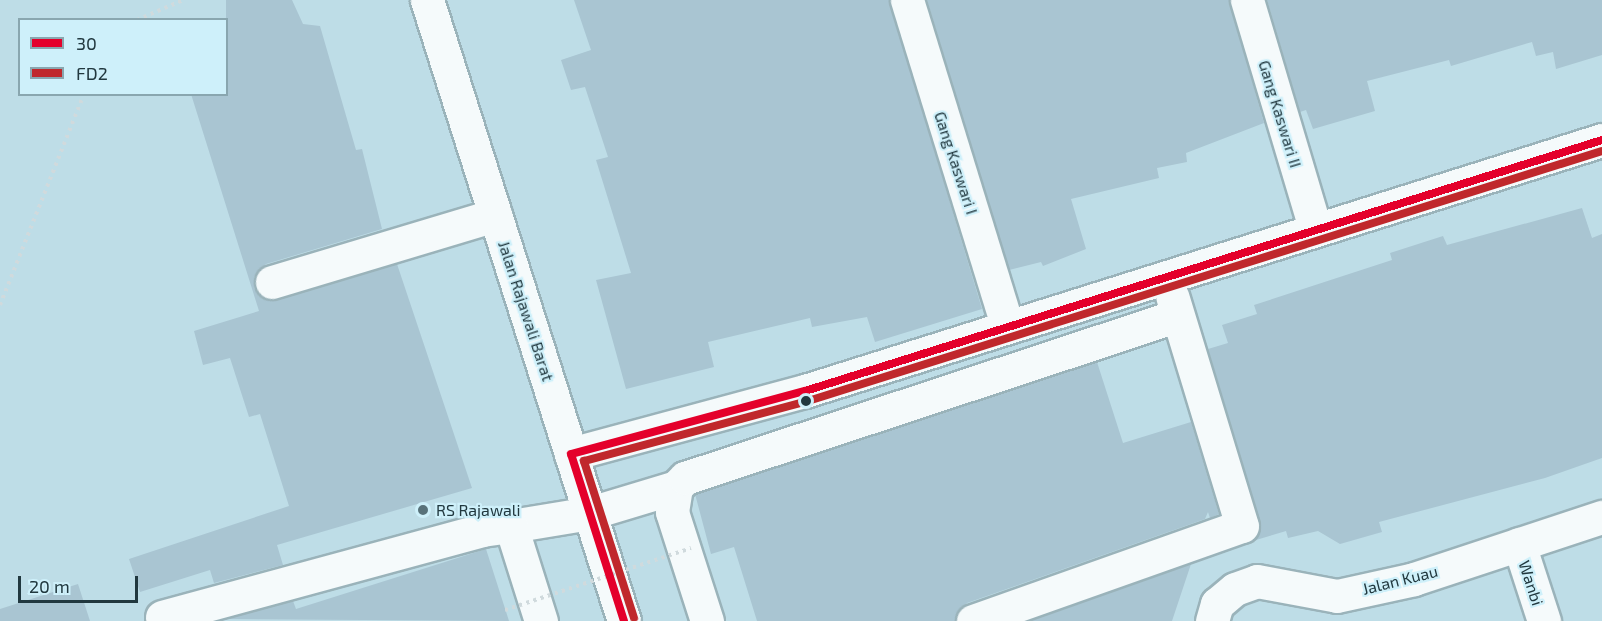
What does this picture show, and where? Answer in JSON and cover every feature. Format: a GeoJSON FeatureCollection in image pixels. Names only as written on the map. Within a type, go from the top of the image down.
{"type":"FeatureCollection","features":[{"type":"Feature","properties":{"kind":"main road","name":"Jalan Rajawali Barat"},"geometry":{"type":"LineString","coordinates":[[427,0],[624,621]]}},
{"type":"Feature","properties":{"kind":"main road","name":"Gang Kaswari I"},"geometry":{"type":"LineString","coordinates":[[907,0],[1007,326]]}},
{"type":"Feature","properties":{"kind":"main road","name":"Gang Kaswari II"},"geometry":{"type":"LineString","coordinates":[[1247,0],[1315,228]]}},
{"type":"Feature","properties":{"kind":"main road"},"geometry":{"type":"LineString","coordinates":[[572,454],[805,391],[1315,228],[1602,140]]}},
{"type":"Feature","properties":{"kind":"main road"},"geometry":{"type":"LineString","coordinates":[[272,282],[495,216]]}},
{"type":"Feature","properties":{"kind":"main road"},"geometry":{"type":"LineString","coordinates":[[973,621],[1242,526],[1176,316],[1166,275]]}},
{"type":"Feature","properties":{"kind":"main road"},"geometry":{"type":"LineString","coordinates":[[162,617],[482,530],[590,513],[676,487],[700,471],[1176,316]]}},
{"type":"Feature","properties":{"kind":"main road"},"geometry":{"type":"LineString","coordinates":[[676,487],[672,512],[707,621]]}},
{"type":"Feature","properties":{"kind":"main road","name":"Jalan Kuau"},"geometry":{"type":"LineString","coordinates":[[1212,621],[1218,604],[1235,589],[1257,581],[1337,596],[1414,579],[1602,517]]}},
{"type":"Feature","properties":{"kind":"main road"},"geometry":{"type":"LineString","coordinates":[[511,526],[541,621]]}},
{"type":"Feature","properties":{"kind":"main road","name":"Wanbi"},"geometry":{"type":"LineString","coordinates":[[1519,544],[1544,621]]}},
{"type":"Feature","properties":{"kind":"path"},"geometry":{"type":"LineString","coordinates":[[142,18],[183,0]]}},
{"type":"Feature","properties":{"kind":"path"},"geometry":{"type":"LineString","coordinates":[[0,305],[83,96]]}},
{"type":"Feature","properties":{"kind":"path"},"geometry":{"type":"LineString","coordinates":[[505,610],[691,548]]}},
{"type":"Feature","properties":{"kind":"building"},"geometry":{"type":"Polygon","coordinates":[[[226,0],[292,0],[303,24],[320,26],[356,150],[362,149],[382,229],[266,264],[254,277],[254,288],[267,300],[277,300],[397,264],[472,488],[277,545],[283,565],[214,583],[210,570],[140,592],[129,559],[289,506],[260,414],[249,417],[230,358],[203,365],[194,331],[259,311],[192,96],[228,96],[228,18],[226,18],[226,0]]]}},
{"type":"Feature","properties":{"kind":"building"},"geometry":{"type":"Polygon","coordinates":[[[574,0],[889,0],[982,309],[875,342],[867,317],[812,327],[810,318],[708,342],[714,367],[626,389],[596,280],[631,273],[596,160],[608,157],[585,87],[571,90],[561,60],[591,50],[574,0]]]}},
{"type":"Feature","properties":{"kind":"building"},"geometry":{"type":"Polygon","coordinates":[[[927,0],[1229,0],[1264,123],[1186,153],[1187,162],[1157,168],[1159,178],[1071,199],[1086,249],[1043,266],[1041,262],[1009,270],[927,0]]]}},
{"type":"Feature","properties":{"kind":"building"},"geometry":{"type":"Polygon","coordinates":[[[1267,0],[1602,0],[1602,55],[1556,69],[1553,52],[1536,56],[1532,42],[1451,66],[1449,60],[1367,81],[1375,111],[1313,129],[1306,110],[1300,112],[1267,0]]]}},
{"type":"Feature","properties":{"kind":"building"},"geometry":{"type":"Polygon","coordinates":[[[1582,208],[1592,238],[1602,234],[1602,458],[1545,478],[1379,522],[1382,532],[1340,544],[1318,531],[1288,538],[1286,531],[1256,540],[1260,521],[1208,349],[1228,343],[1222,325],[1257,314],[1254,305],[1392,260],[1390,253],[1443,236],[1447,245],[1582,208]]]}},
{"type":"Feature","properties":{"kind":"building"},"geometry":{"type":"Polygon","coordinates":[[[1097,362],[1123,443],[1191,422],[1219,514],[1210,518],[1208,512],[1205,519],[967,603],[955,621],[757,621],[734,547],[711,554],[695,494],[1097,362]]]}},
{"type":"Feature","properties":{"kind":"building"},"geometry":{"type":"Polygon","coordinates":[[[486,549],[509,621],[226,619],[293,601],[296,609],[486,549]]]}},
{"type":"Feature","properties":{"kind":"building"},"geometry":{"type":"Polygon","coordinates":[[[1191,564],[1172,621],[1029,621],[1191,564]]]}},
{"type":"Feature","properties":{"kind":"building"},"geometry":{"type":"Polygon","coordinates":[[[78,584],[90,621],[0,621],[0,609],[78,584]]]}},
{"type":"Feature","properties":{"kind":"transit line","name":"30"},"geometry":{"type":"LineString","coordinates":[[624,621],[571,454],[805,391],[1602,140]]}},
{"type":"Feature","properties":{"kind":"transit line","name":"FD2"},"geometry":{"type":"LineString","coordinates":[[634,618],[584,461],[808,401],[1602,151]]}},
{"type":"Feature","properties":{"kind":"place","name":"RS Rajawali"},"geometry":{"type":"Point","coordinates":[423,510]}}]}
